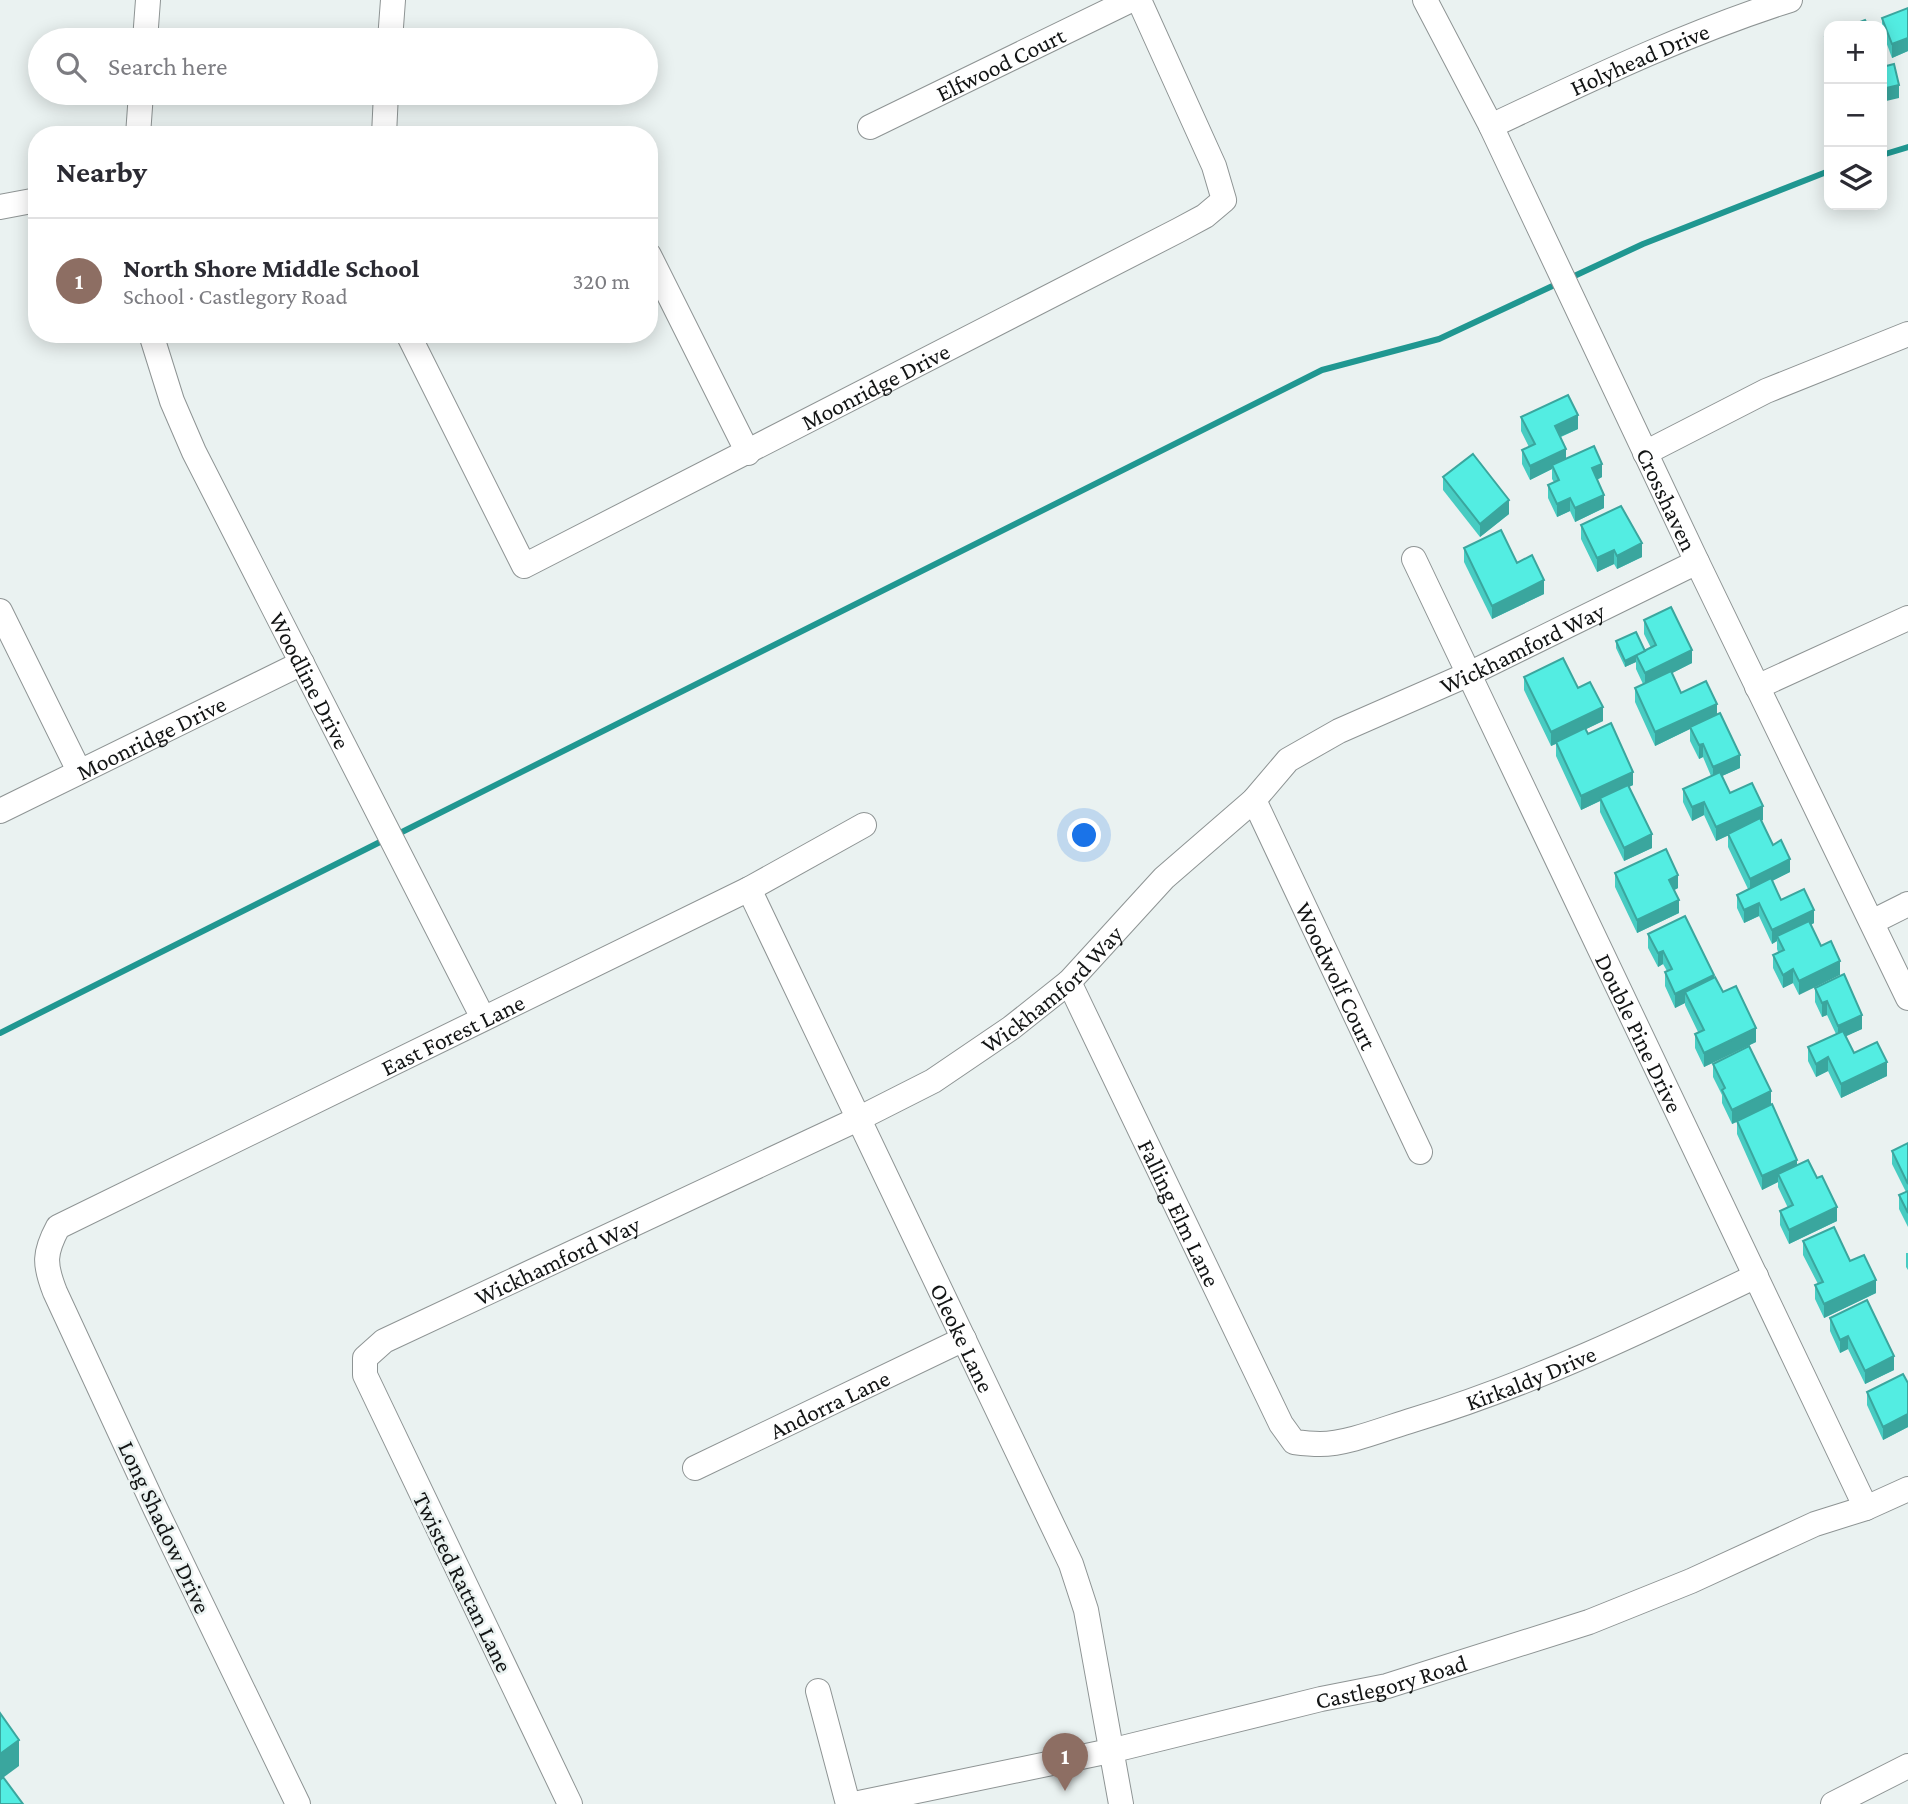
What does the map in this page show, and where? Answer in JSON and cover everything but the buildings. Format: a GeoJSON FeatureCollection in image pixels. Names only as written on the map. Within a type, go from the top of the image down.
{"type":"FeatureCollection","features":[{"type":"Feature","properties":{"kind":"street"},"geometry":{"type":"LineString","coordinates":[[146,28],[148,0]]}},
{"type":"Feature","properties":{"kind":"street"},"geometry":{"type":"LineString","coordinates":[[391,28],[393,0]]}},
{"type":"Feature","properties":{"kind":"street","name":"Elfwood Court"},"geometry":{"type":"LineString","coordinates":[[870,127],[1131,0]]}},
{"type":"Feature","properties":{"kind":"street","name":"Moonridge Drive"},"geometry":{"type":"LineString","coordinates":[[412,343],[524,566],[1179,230],[1205,216],[1224,200],[1214,166],[1139,0]]}},
{"type":"Feature","properties":{"kind":"street","name":"Crosshaven"},"geometry":{"type":"LineString","coordinates":[[1425,0],[1491,127],[1908,998]]}},
{"type":"Feature","properties":{"kind":"street","name":"Holyhead Drive"},"geometry":{"type":"LineString","coordinates":[[1491,127],[1640,57],[1733,18],[1790,0]]}},
{"type":"Feature","properties":{"kind":"street"},"geometry":{"type":"LineString","coordinates":[[139,126],[140,105]]}},
{"type":"Feature","properties":{"kind":"street"},"geometry":{"type":"LineString","coordinates":[[384,126],[385,105]]}},
{"type":"Feature","properties":{"kind":"street"},"geometry":{"type":"LineString","coordinates":[[0,207],[28,202]]}},
{"type":"Feature","properties":{"kind":"street"},"geometry":{"type":"LineString","coordinates":[[658,273],[748,453]]}},
{"type":"Feature","properties":{"kind":"street"},"geometry":{"type":"LineString","coordinates":[[1645,453],[1766,390],[1908,334]]}},
{"type":"Feature","properties":{"kind":"street","name":"Woodline Drive"},"geometry":{"type":"LineString","coordinates":[[154,343],[172,401],[194,452],[373,797],[483,1018]]}},
{"type":"Feature","properties":{"kind":"street","name":"Double Pine Drive"},"geometry":{"type":"LineString","coordinates":[[1414,559],[1866,1508]]}},
{"type":"Feature","properties":{"kind":"street","name":"Wickhamford Way"},"geometry":{"type":"LineString","coordinates":[[365,1358],[384,1341],[858,1119],[933,1081],[1011,1028],[1069,982],[1164,878],[1254,800],[1288,760],[1339,731],[1469,674],[1697,562]]}},
{"type":"Feature","properties":{"kind":"street"},"geometry":{"type":"LineString","coordinates":[[0,611],[79,771]]}},
{"type":"Feature","properties":{"kind":"street"},"geometry":{"type":"LineString","coordinates":[[1757,687],[1908,618]]}},
{"type":"Feature","properties":{"kind":"street","name":"Moonridge Drive"},"geometry":{"type":"LineString","coordinates":[[0,811],[302,663]]}},
{"type":"Feature","properties":{"kind":"street","name":"Woodwolf Court"},"geometry":{"type":"LineString","coordinates":[[1254,800],[1420,1152]]}},
{"type":"Feature","properties":{"kind":"street","name":"East Forest Lane"},"geometry":{"type":"LineString","coordinates":[[47,1246],[58,1227],[749,889],[864,825]]}},
{"type":"Feature","properties":{"kind":"street","name":"Oleoke Lane"},"geometry":{"type":"LineString","coordinates":[[749,889],[1071,1564],[1086,1610],[1121,1804]]}},
{"type":"Feature","properties":{"kind":"street"},"geometry":{"type":"LineString","coordinates":[[1872,922],[1908,904]]}},
{"type":"Feature","properties":{"kind":"street","name":"Falling Elm Lane"},"geometry":{"type":"LineString","coordinates":[[1069,982],[1281,1424],[1294,1442]]}},
{"type":"Feature","properties":{"kind":"street","name":"Long Shadow Drive"},"geometry":{"type":"LineString","coordinates":[[47,1246],[48,1273],[55,1292],[298,1804]]}},
{"type":"Feature","properties":{"kind":"street","name":"Kirkaldy Drive"},"geometry":{"type":"LineString","coordinates":[[1294,1442],[1322,1445],[1356,1437],[1486,1396],[1645,1329],[1756,1276]]}},
{"type":"Feature","properties":{"kind":"street","name":"Andorra Lane"},"geometry":{"type":"LineString","coordinates":[[695,1468],[964,1339]]}},
{"type":"Feature","properties":{"kind":"street","name":"Twisted Rattan Lane"},"geometry":{"type":"LineString","coordinates":[[365,1358],[365,1375],[569,1804]]}},
{"type":"Feature","properties":{"kind":"street","name":"Castlegory Road"},"geometry":{"type":"LineString","coordinates":[[854,1804],[1111,1751],[1321,1699],[1387,1686],[1555,1633],[1690,1581],[1815,1524],[1866,1508],[1908,1489]]}},
{"type":"Feature","properties":{"kind":"street"},"geometry":{"type":"LineString","coordinates":[[818,1691],[848,1804]]}},
{"type":"Feature","properties":{"kind":"street"},"geometry":{"type":"LineString","coordinates":[[1833,1804],[1908,1766]]}},
{"type":"Feature","properties":{"kind":"waterway"},"geometry":{"type":"LineString","coordinates":[[1887,153],[1908,147]]}},
{"type":"Feature","properties":{"kind":"waterway"},"geometry":{"type":"LineString","coordinates":[[1570,278],[1643,244],[1824,173]]}},
{"type":"Feature","properties":{"kind":"waterway"},"geometry":{"type":"LineString","coordinates":[[396,835],[1322,370],[1439,339],[1561,282]]}},
{"type":"Feature","properties":{"kind":"waterway"},"geometry":{"type":"LineString","coordinates":[[0,1033],[386,839]]}},
{"type":"Feature","properties":{"kind":"place","name":"North Shore Middle School"},"geometry":{"type":"Point","coordinates":[1065,1791]}}]}
